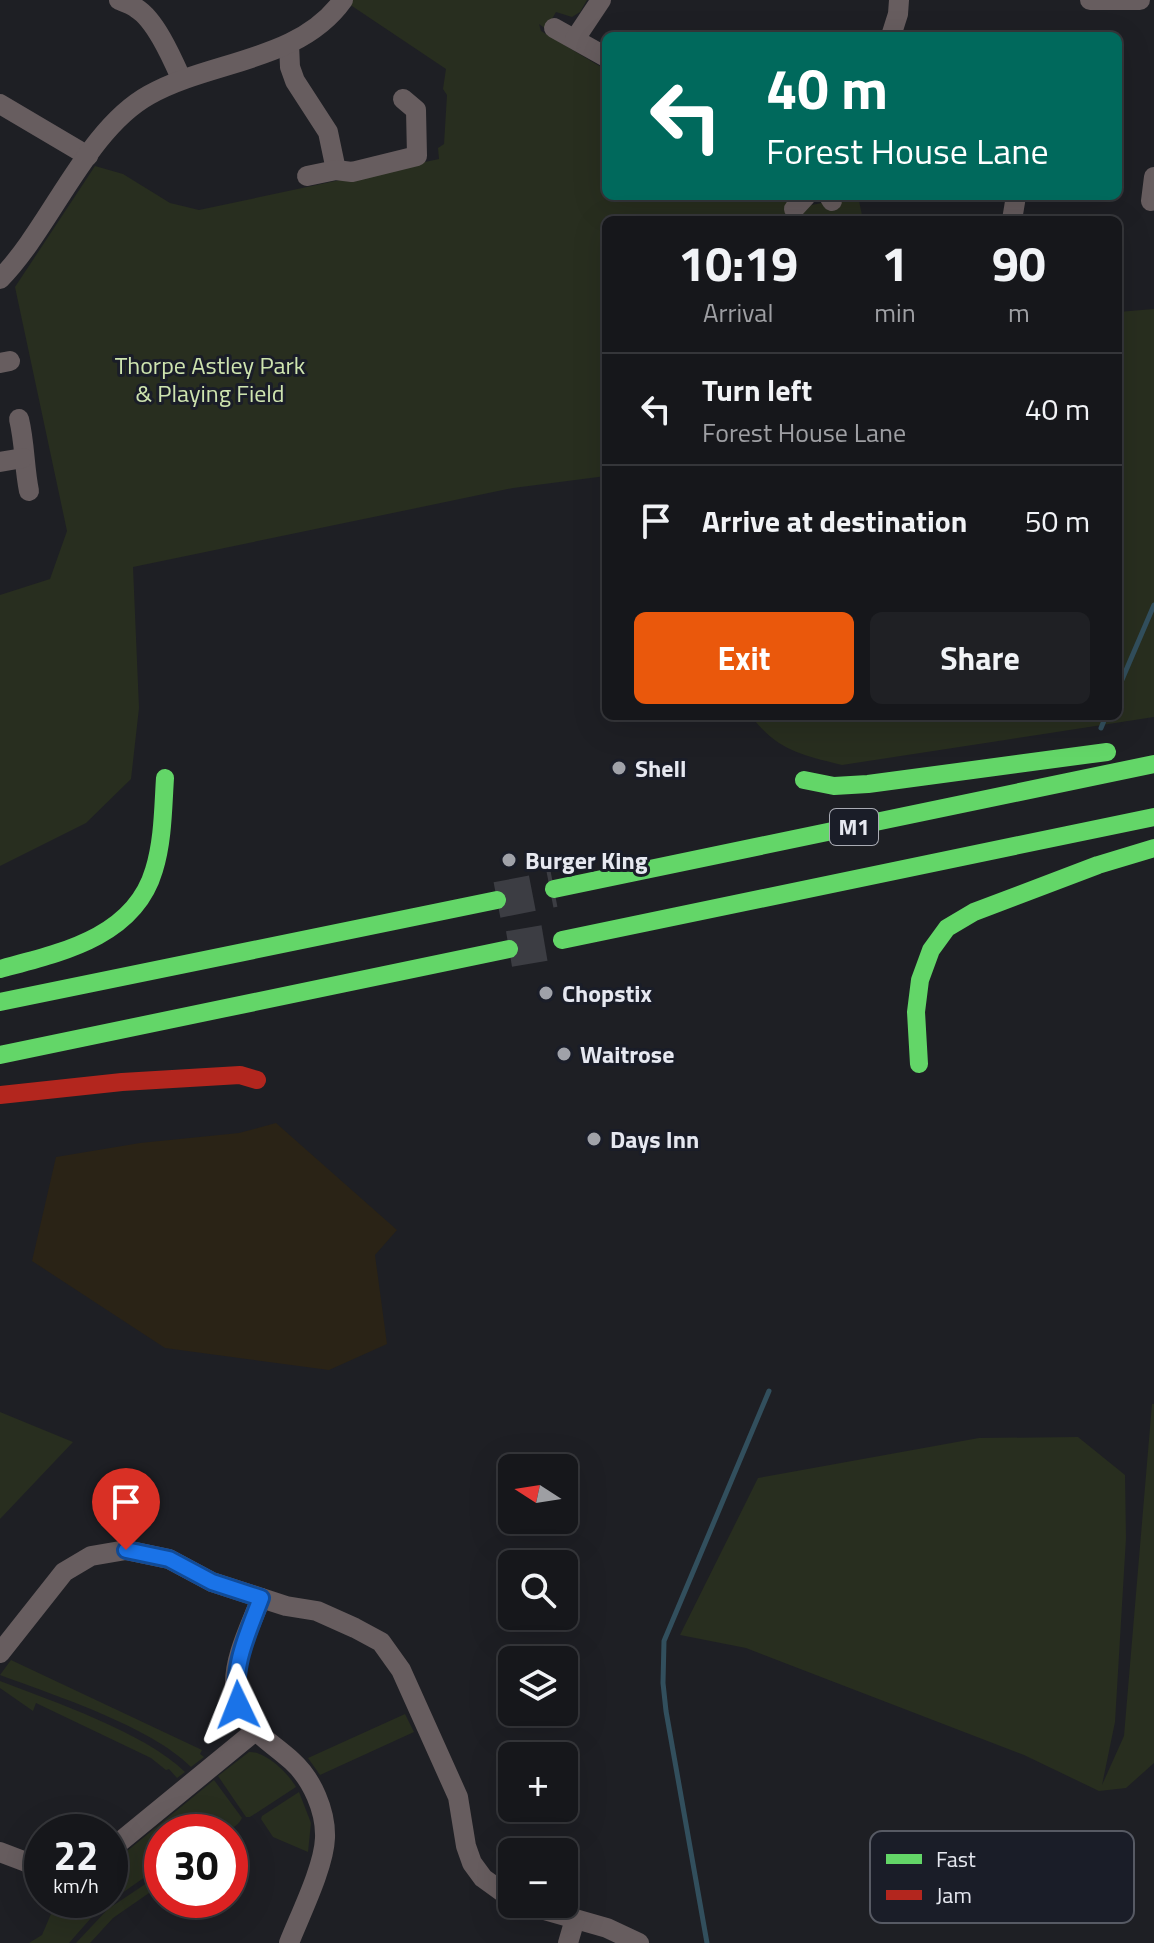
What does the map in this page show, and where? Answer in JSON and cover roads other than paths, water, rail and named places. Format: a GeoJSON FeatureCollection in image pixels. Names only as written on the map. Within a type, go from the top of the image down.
{"type":"FeatureCollection","features":[{"type":"Feature","properties":{"kind":"highway"},"geometry":{"type":"LineString","coordinates":[[804,780],[834,786],[868,784],[1142,748]]}},
{"type":"Feature","properties":{"kind":"highway","name":"M1"},"geometry":{"type":"LineString","coordinates":[[554,889],[1154,764]]}},
{"type":"Feature","properties":{"kind":"highway"},"geometry":{"type":"LineString","coordinates":[[0,969],[74,947],[110,931],[134,911],[150,882],[158,854],[165,778]]}},
{"type":"Feature","properties":{"kind":"highway","name":"M1"},"geometry":{"type":"LineString","coordinates":[[562,940],[1154,817]]}},
{"type":"Feature","properties":{"kind":"highway"},"geometry":{"type":"LineString","coordinates":[[919,1064],[916,1012],[920,980],[931,950],[947,928],[974,912],[1098,865],[1154,848]]}},
{"type":"Feature","properties":{"kind":"highway"},"geometry":{"type":"LineString","coordinates":[[0,1002],[497,900]]}},
{"type":"Feature","properties":{"kind":"highway"},"geometry":{"type":"LineString","coordinates":[[0,1055],[509,949]]}},
{"type":"Feature","properties":{"kind":"highway"},"geometry":{"type":"LineString","coordinates":[[0,1095],[122,1082],[240,1075],[257,1080]]}},
{"type":"Feature","properties":{"kind":"street"},"geometry":{"type":"LineString","coordinates":[[119,0],[137,8],[146,17],[171,55],[181,78]]}},
{"type":"Feature","properties":{"kind":"street"},"geometry":{"type":"LineString","coordinates":[[0,279],[17,262],[88,156],[124,113],[145,96],[181,78],[289,44],[308,34],[333,14],[343,0]]}},
{"type":"Feature","properties":{"kind":"street"},"geometry":{"type":"LineString","coordinates":[[575,39],[601,0]]}},
{"type":"Feature","properties":{"kind":"street"},"geometry":{"type":"LineString","coordinates":[[1090,0],[1140,0]]}},
{"type":"Feature","properties":{"kind":"street"},"geometry":{"type":"LineString","coordinates":[[893,32],[903,5]]}},
{"type":"Feature","properties":{"kind":"street"},"geometry":{"type":"LineString","coordinates":[[554,28],[602,55]]}},
{"type":"Feature","properties":{"kind":"street"},"geometry":{"type":"LineString","coordinates":[[289,44],[290,67],[295,81],[328,132],[336,170]]}},
{"type":"Feature","properties":{"kind":"street"},"geometry":{"type":"LineString","coordinates":[[307,176],[336,170],[352,172],[417,156],[416,110],[403,99]]}},
{"type":"Feature","properties":{"kind":"street"},"geometry":{"type":"LineString","coordinates":[[0,104],[88,156]]}},
{"type":"Feature","properties":{"kind":"street"},"geometry":{"type":"LineString","coordinates":[[1151,201],[1154,177]]}},
{"type":"Feature","properties":{"kind":"street"},"geometry":{"type":"LineString","coordinates":[[19,419],[30,450],[29,491]]}},
{"type":"Feature","properties":{"kind":"street"},"geometry":{"type":"LineString","coordinates":[[0,462],[30,450]]}},
{"type":"Feature","properties":{"kind":"street"},"geometry":{"type":"LineString","coordinates":[[0,1653],[64,1572],[91,1556],[108,1552],[126,1550],[169,1559],[212,1582],[286,1606],[317,1611],[381,1642],[401,1670],[458,1797],[472,1863],[483,1878],[498,1889]]}},
{"type":"Feature","properties":{"kind":"street"},"geometry":{"type":"LineString","coordinates":[[261,1598],[237,1665],[235,1686],[244,1720],[254,1732],[294,1762],[311,1784],[323,1817],[325,1838],[321,1859],[289,1943]]}},
{"type":"Feature","properties":{"kind":"street"},"geometry":{"type":"LineString","coordinates":[[128,1835],[254,1732]]}},
{"type":"Feature","properties":{"kind":"street"},"geometry":{"type":"LineString","coordinates":[[0,1852],[24,1861]]}},
{"type":"Feature","properties":{"kind":"street"},"geometry":{"type":"LineString","coordinates":[[572,1918],[607,1928],[639,1943]]}},
{"type":"Feature","properties":{"kind":"street"},"geometry":{"type":"LineString","coordinates":[[568,1943],[575,1919]]}},
{"type":"Feature","properties":{"kind":"waterway"},"geometry":{"type":"LineString","coordinates":[[1122,680],[1154,605]]}},
{"type":"Feature","properties":{"kind":"waterway"},"geometry":{"type":"LineString","coordinates":[[1101,728],[1104,720]]}},
{"type":"Feature","properties":{"kind":"waterway"},"geometry":{"type":"LineString","coordinates":[[707,1943],[666,1711],[664,1641],[769,1391]]}},
{"type":"Feature","properties":{"kind":"tunnel"},"geometry":{"type":"LineString","coordinates":[[497,900],[554,889]]}},
{"type":"Feature","properties":{"kind":"tunnel"},"geometry":{"type":"LineString","coordinates":[[509,949],[562,940]]}},
{"type":"Feature","properties":{"kind":"place","name":"Shell"},"geometry":{"type":"Point","coordinates":[619,768]}},
{"type":"Feature","properties":{"kind":"place","name":"Burger King"},"geometry":{"type":"Point","coordinates":[509,860]}},
{"type":"Feature","properties":{"kind":"place","name":"Chopstix"},"geometry":{"type":"Point","coordinates":[546,993]}},
{"type":"Feature","properties":{"kind":"place","name":"Waitrose"},"geometry":{"type":"Point","coordinates":[564,1054]}},
{"type":"Feature","properties":{"kind":"place","name":"Days Inn"},"geometry":{"type":"Point","coordinates":[594,1139]}},
{"type":"Feature","properties":{"kind":"park label","name":"Thorpe Astley Park & Playing Field"},"geometry":{"type":"Point","coordinates":[210,379]}}]}
